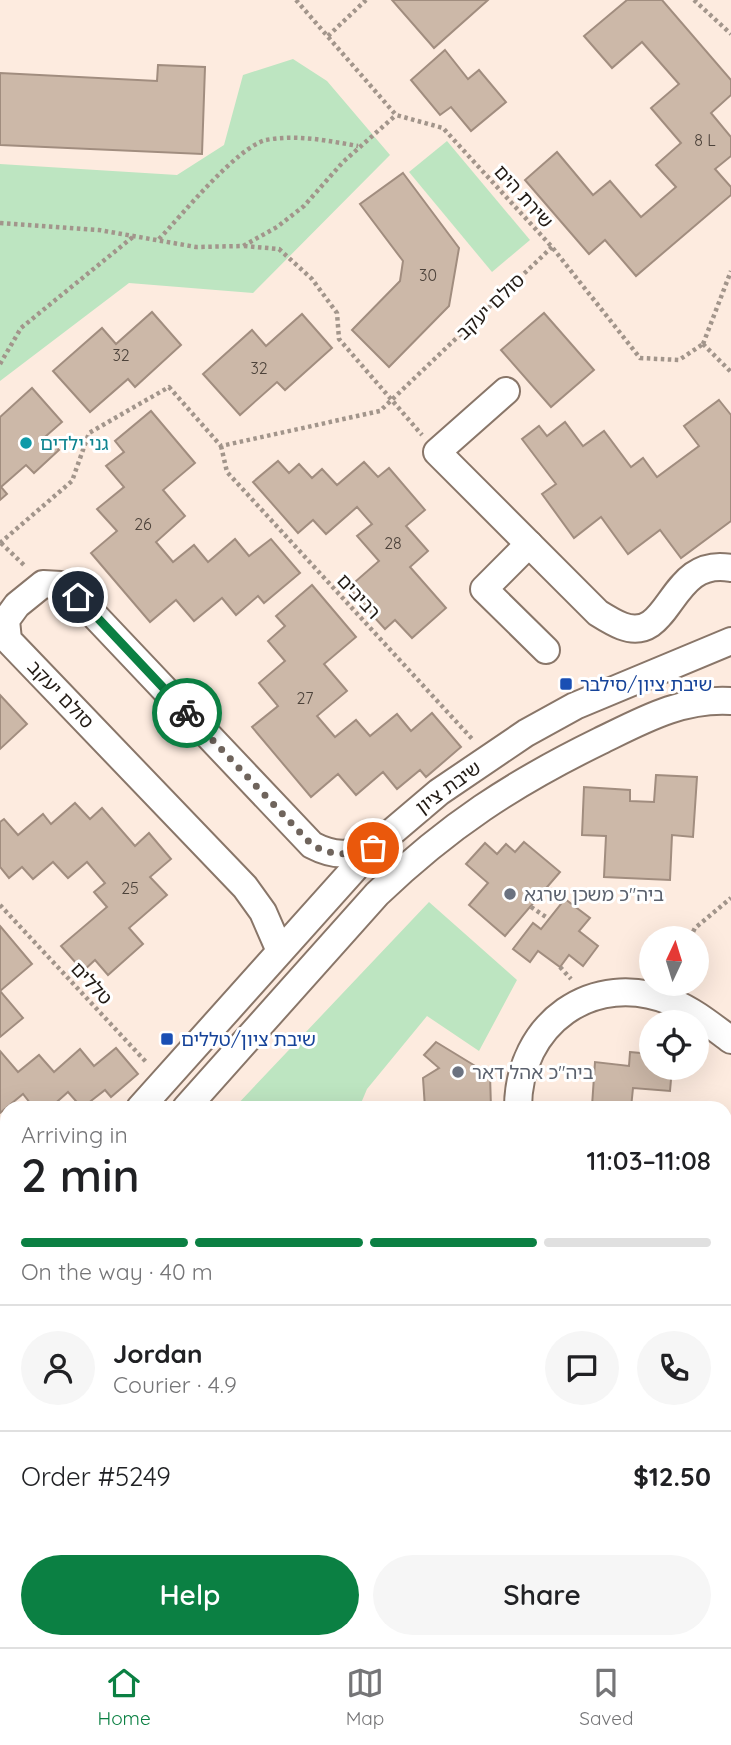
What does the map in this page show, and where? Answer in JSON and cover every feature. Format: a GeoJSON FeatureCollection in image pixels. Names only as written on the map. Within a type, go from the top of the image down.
{"type":"FeatureCollection","features":[{"type":"Feature","properties":{"kind":"street"},"geometry":{"type":"LineString","coordinates":[[506,391],[437,452],[598,613],[624,628],[646,627],[662,615],[696,570],[723,571]]}},
{"type":"Feature","properties":{"kind":"street"},"geometry":{"type":"LineString","coordinates":[[529,544],[484,589],[546,650]]}},
{"type":"Feature","properties":{"kind":"street"},"geometry":{"type":"LineString","coordinates":[[43,584],[61,585],[78,597],[312,845],[328,853],[346,855],[373,848]]}},
{"type":"Feature","properties":{"kind":"street","name":"סולם יעקב"},"geometry":{"type":"LineString","coordinates":[[43,584],[17,605],[6,620],[8,639],[245,887],[263,912],[280,951]]}},
{"type":"Feature","properties":{"kind":"street","name":"שיבת ציון"},"geometry":{"type":"LineString","coordinates":[[146,1101],[373,848],[439,792],[489,757],[575,706],[731,641]]}},
{"type":"Feature","properties":{"kind":"street","name":"שיבת ציון"},"geometry":{"type":"LineString","coordinates":[[192,1101],[377,894],[411,862],[481,806],[529,777],[649,717],[694,702],[731,701]]}},
{"type":"Feature","properties":{"kind":"street"},"geometry":{"type":"LineString","coordinates":[[518,1101],[523,1062],[547,1024],[570,1009],[616,992],[643,994],[672,1002],[731,1040]]}},
{"type":"Feature","properties":{"kind":"path"},"geometry":{"type":"LineString","coordinates":[[243,246],[277,227],[304,205],[360,146],[396,115],[296,0]]}},
{"type":"Feature","properties":{"kind":"path"},"geometry":{"type":"LineString","coordinates":[[328,36],[366,0]]}},
{"type":"Feature","properties":{"kind":"path"},"geometry":{"type":"LineString","coordinates":[[694,0],[731,34]]}},
{"type":"Feature","properties":{"kind":"path","name":"שירת הים"},"geometry":{"type":"LineString","coordinates":[[396,115],[443,128],[552,247],[640,358],[679,360],[703,344]]}},
{"type":"Feature","properties":{"kind":"path"},"geometry":{"type":"LineString","coordinates":[[159,240],[229,165],[264,141],[303,138],[360,146]]}},
{"type":"Feature","properties":{"kind":"path"},"geometry":{"type":"LineString","coordinates":[[0,223],[43,224],[196,247],[243,246],[279,249],[312,279],[337,313],[339,339],[437,452]]}},
{"type":"Feature","properties":{"kind":"path"},"geometry":{"type":"LineString","coordinates":[[0,364],[21,328],[134,236]]}},
{"type":"Feature","properties":{"kind":"path","name":"סולם יעקב"},"geometry":{"type":"LineString","coordinates":[[221,446],[380,411],[552,247]]}},
{"type":"Feature","properties":{"kind":"path"},"geometry":{"type":"LineString","coordinates":[[731,271],[703,344],[731,372]]}},
{"type":"Feature","properties":{"kind":"path"},"geometry":{"type":"LineString","coordinates":[[43,584],[0,543],[72,481],[89,433],[169,387],[221,446]]}},
{"type":"Feature","properties":{"kind":"path","name":"רביבים"},"geometry":{"type":"LineString","coordinates":[[221,446],[227,472],[489,757]]}},
{"type":"Feature","properties":{"kind":"path"},"geometry":{"type":"LineString","coordinates":[[697,926],[731,898]]}},
{"type":"Feature","properties":{"kind":"path","name":"טללים"},"geometry":{"type":"LineString","coordinates":[[0,905],[164,1081]]}},
{"type":"Feature","properties":{"kind":"path"},"geometry":{"type":"LineString","coordinates":[[531,907],[549,919]]}},
{"type":"Feature","properties":{"kind":"green space"},"geometry":{"type":"Polygon","coordinates":[[[293,59],[327,81],[390,155],[253,293],[129,283],[0,381],[0,164],[177,175],[224,145],[243,75],[293,59]]]}},
{"type":"Feature","properties":{"kind":"green space"},"geometry":{"type":"Polygon","coordinates":[[[447,141],[530,240],[492,272],[409,172],[447,141]]]}},
{"type":"Feature","properties":{"kind":"green space"},"geometry":{"type":"Polygon","coordinates":[[[429,902],[517,980],[479,1051],[427,1016],[367,1089],[362,1101],[241,1101],[429,902]]]}},
{"type":"Feature","properties":{"kind":"building"},"geometry":{"type":"Polygon","coordinates":[[[392,0],[488,0],[434,48],[392,0]]]}},
{"type":"Feature","properties":{"kind":"building"},"geometry":{"type":"Polygon","coordinates":[[[627,0],[662,0],[731,80],[731,95],[711,113],[731,137],[731,156],[715,169],[731,187],[731,195],[636,276],[605,240],[589,254],[525,180],[557,152],[593,195],[610,181],[641,217],[676,187],[656,165],[681,143],[651,108],[679,84],[642,42],[612,68],[584,36],[627,0]]]}},
{"type":"Feature","properties":{"kind":"building"},"geometry":{"type":"Polygon","coordinates":[[[445,50],[468,79],[479,70],[506,102],[471,131],[451,107],[440,115],[411,80],[445,50]]]}},
{"type":"Feature","properties":{"kind":"building"},"geometry":{"type":"Polygon","coordinates":[[[158,65],[205,67],[202,154],[0,145],[0,73],[157,81],[158,65]]]}},
{"type":"Feature","properties":{"kind":"building"},"geometry":{"type":"Polygon","coordinates":[[[403,173],[459,248],[449,306],[389,367],[352,330],[400,281],[403,261],[360,204],[403,173]]]}},
{"type":"Feature","properties":{"kind":"building"},"geometry":{"type":"Polygon","coordinates":[[[152,312],[181,345],[135,387],[128,379],[90,412],[53,371],[102,328],[116,344],[152,312]]]}},
{"type":"Feature","properties":{"kind":"building"},"geometry":{"type":"Polygon","coordinates":[[[544,313],[594,370],[551,407],[501,350],[544,313]]]}},
{"type":"Feature","properties":{"kind":"building"},"geometry":{"type":"Polygon","coordinates":[[[302,314],[332,348],[285,390],[277,382],[240,415],[203,374],[252,330],[266,346],[302,314]]]}},
{"type":"Feature","properties":{"kind":"building","name":"גני ילדים"},"geometry":{"type":"Polygon","coordinates":[[[32,388],[62,422],[46,436],[59,450],[34,473],[26,465],[1,487],[7,494],[0,500],[0,417],[32,388]]]}},
{"type":"Feature","properties":{"kind":"building"},"geometry":{"type":"Polygon","coordinates":[[[719,400],[731,415],[731,521],[681,558],[660,530],[628,554],[601,517],[574,538],[542,494],[556,484],[522,439],[539,426],[547,436],[565,422],[583,446],[604,431],[631,467],[643,458],[657,477],[699,446],[684,426],[719,400]]]}},
{"type":"Feature","properties":{"kind":"building"},"geometry":{"type":"Polygon","coordinates":[[[151,411],[195,463],[163,490],[185,516],[156,542],[173,562],[194,545],[208,562],[235,539],[249,556],[271,539],[300,573],[264,603],[258,596],[236,615],[222,598],[194,621],[176,600],[150,622],[91,553],[117,531],[97,509],[124,487],[106,466],[124,452],[115,441],[151,411]]]}},
{"type":"Feature","properties":{"kind":"building"},"geometry":{"type":"Polygon","coordinates":[[[278,461],[289,473],[299,464],[312,478],[322,469],[337,485],[364,462],[378,477],[389,468],[425,510],[406,526],[428,551],[410,567],[446,608],[412,638],[395,620],[385,629],[348,588],[379,561],[357,536],[372,524],[357,507],[326,534],[313,520],[298,533],[253,482],[278,461]]]}},
{"type":"Feature","properties":{"kind":"building"},"geometry":{"type":"Polygon","coordinates":[[[312,585],[356,637],[324,664],[347,691],[317,716],[335,737],[356,720],[370,736],[397,714],[411,731],[432,713],[461,747],[426,777],[420,770],[397,789],[383,772],[356,795],[338,774],[311,797],[252,727],[278,706],[259,683],[285,661],[268,641],[285,626],[276,616],[312,585]]]}},
{"type":"Feature","properties":{"kind":"building"},"geometry":{"type":"Polygon","coordinates":[[[0,695],[27,724],[0,749],[0,695]]]}},
{"type":"Feature","properties":{"kind":"building"},"geometry":{"type":"Polygon","coordinates":[[[656,775],[697,777],[693,837],[672,835],[670,880],[604,877],[606,836],[582,835],[584,787],[630,790],[630,801],[654,802],[656,775]]]}},
{"type":"Feature","properties":{"kind":"building"},"geometry":{"type":"Polygon","coordinates":[[[75,803],[90,819],[102,808],[135,846],[149,833],[171,859],[150,877],[167,895],[129,928],[143,944],[108,975],[95,960],[83,971],[61,946],[107,907],[94,892],[105,883],[87,862],[68,878],[53,862],[33,879],[22,867],[9,878],[0,867],[0,822],[4,819],[18,835],[43,814],[51,824],[75,803]]]}},
{"type":"Feature","properties":{"kind":"building","name":"ביה\"כ משכן שרגא"},"geometry":{"type":"Polygon","coordinates":[[[524,842],[560,872],[505,936],[469,905],[488,883],[466,864],[485,843],[497,854],[506,844],[515,852],[524,842]]]}},
{"type":"Feature","properties":{"kind":"building"},"geometry":{"type":"Polygon","coordinates":[[[565,899],[590,918],[579,931],[598,946],[583,966],[569,955],[560,967],[538,951],[530,962],[513,949],[533,923],[541,929],[565,899]]]}},
{"type":"Feature","properties":{"kind":"building"},"geometry":{"type":"Polygon","coordinates":[[[0,926],[32,964],[0,991],[0,926]]]}},
{"type":"Feature","properties":{"kind":"building"},"geometry":{"type":"Polygon","coordinates":[[[0,991],[23,1018],[0,1037],[0,991]]]}},
{"type":"Feature","properties":{"kind":"building","name":"ביה\"כ אהל דאר"},"geometry":{"type":"Polygon","coordinates":[[[436,1042],[490,1075],[491,1101],[425,1101],[423,1078],[439,1068],[424,1055],[436,1042]]]}},
{"type":"Feature","properties":{"kind":"building"},"geometry":{"type":"Polygon","coordinates":[[[116,1048],[138,1074],[111,1097],[105,1090],[91,1101],[76,1101],[68,1092],[58,1101],[28,1101],[23,1094],[15,1101],[0,1101],[0,1051],[18,1072],[39,1055],[54,1072],[80,1049],[94,1066],[116,1048]]]}},
{"type":"Feature","properties":{"kind":"building"},"geometry":{"type":"Polygon","coordinates":[[[630,1052],[639,1053],[639,1080],[671,1080],[670,1091],[633,1088],[632,1101],[592,1101],[595,1062],[629,1066],[630,1052]]]}},
{"type":"Feature","properties":{"kind":"way so far"},"geometry":{"type":"LineString","coordinates":[[187,713],[312,845],[328,853],[346,855],[373,848]]}},
{"type":"Feature","properties":{"kind":"place","name":"גני ילדים"},"geometry":{"type":"Point","coordinates":[26,443]}},
{"type":"Feature","properties":{"kind":"place","name":"שיבת ציון/סילבר"},"geometry":{"type":"Point","coordinates":[566,684]}},
{"type":"Feature","properties":{"kind":"place","name":"ביה\"כ משכן שרגא"},"geometry":{"type":"Point","coordinates":[510,894]}},
{"type":"Feature","properties":{"kind":"place","name":"שיבת ציון/טללים"},"geometry":{"type":"Point","coordinates":[167,1039]}},
{"type":"Feature","properties":{"kind":"place","name":"ביה\"כ אהל דאר"},"geometry":{"type":"Point","coordinates":[458,1072]}},
{"type":"Feature","properties":{"kind":"route"},"geometry":{"type":"LineString","coordinates":[[78,597],[187,713]]}}]}
